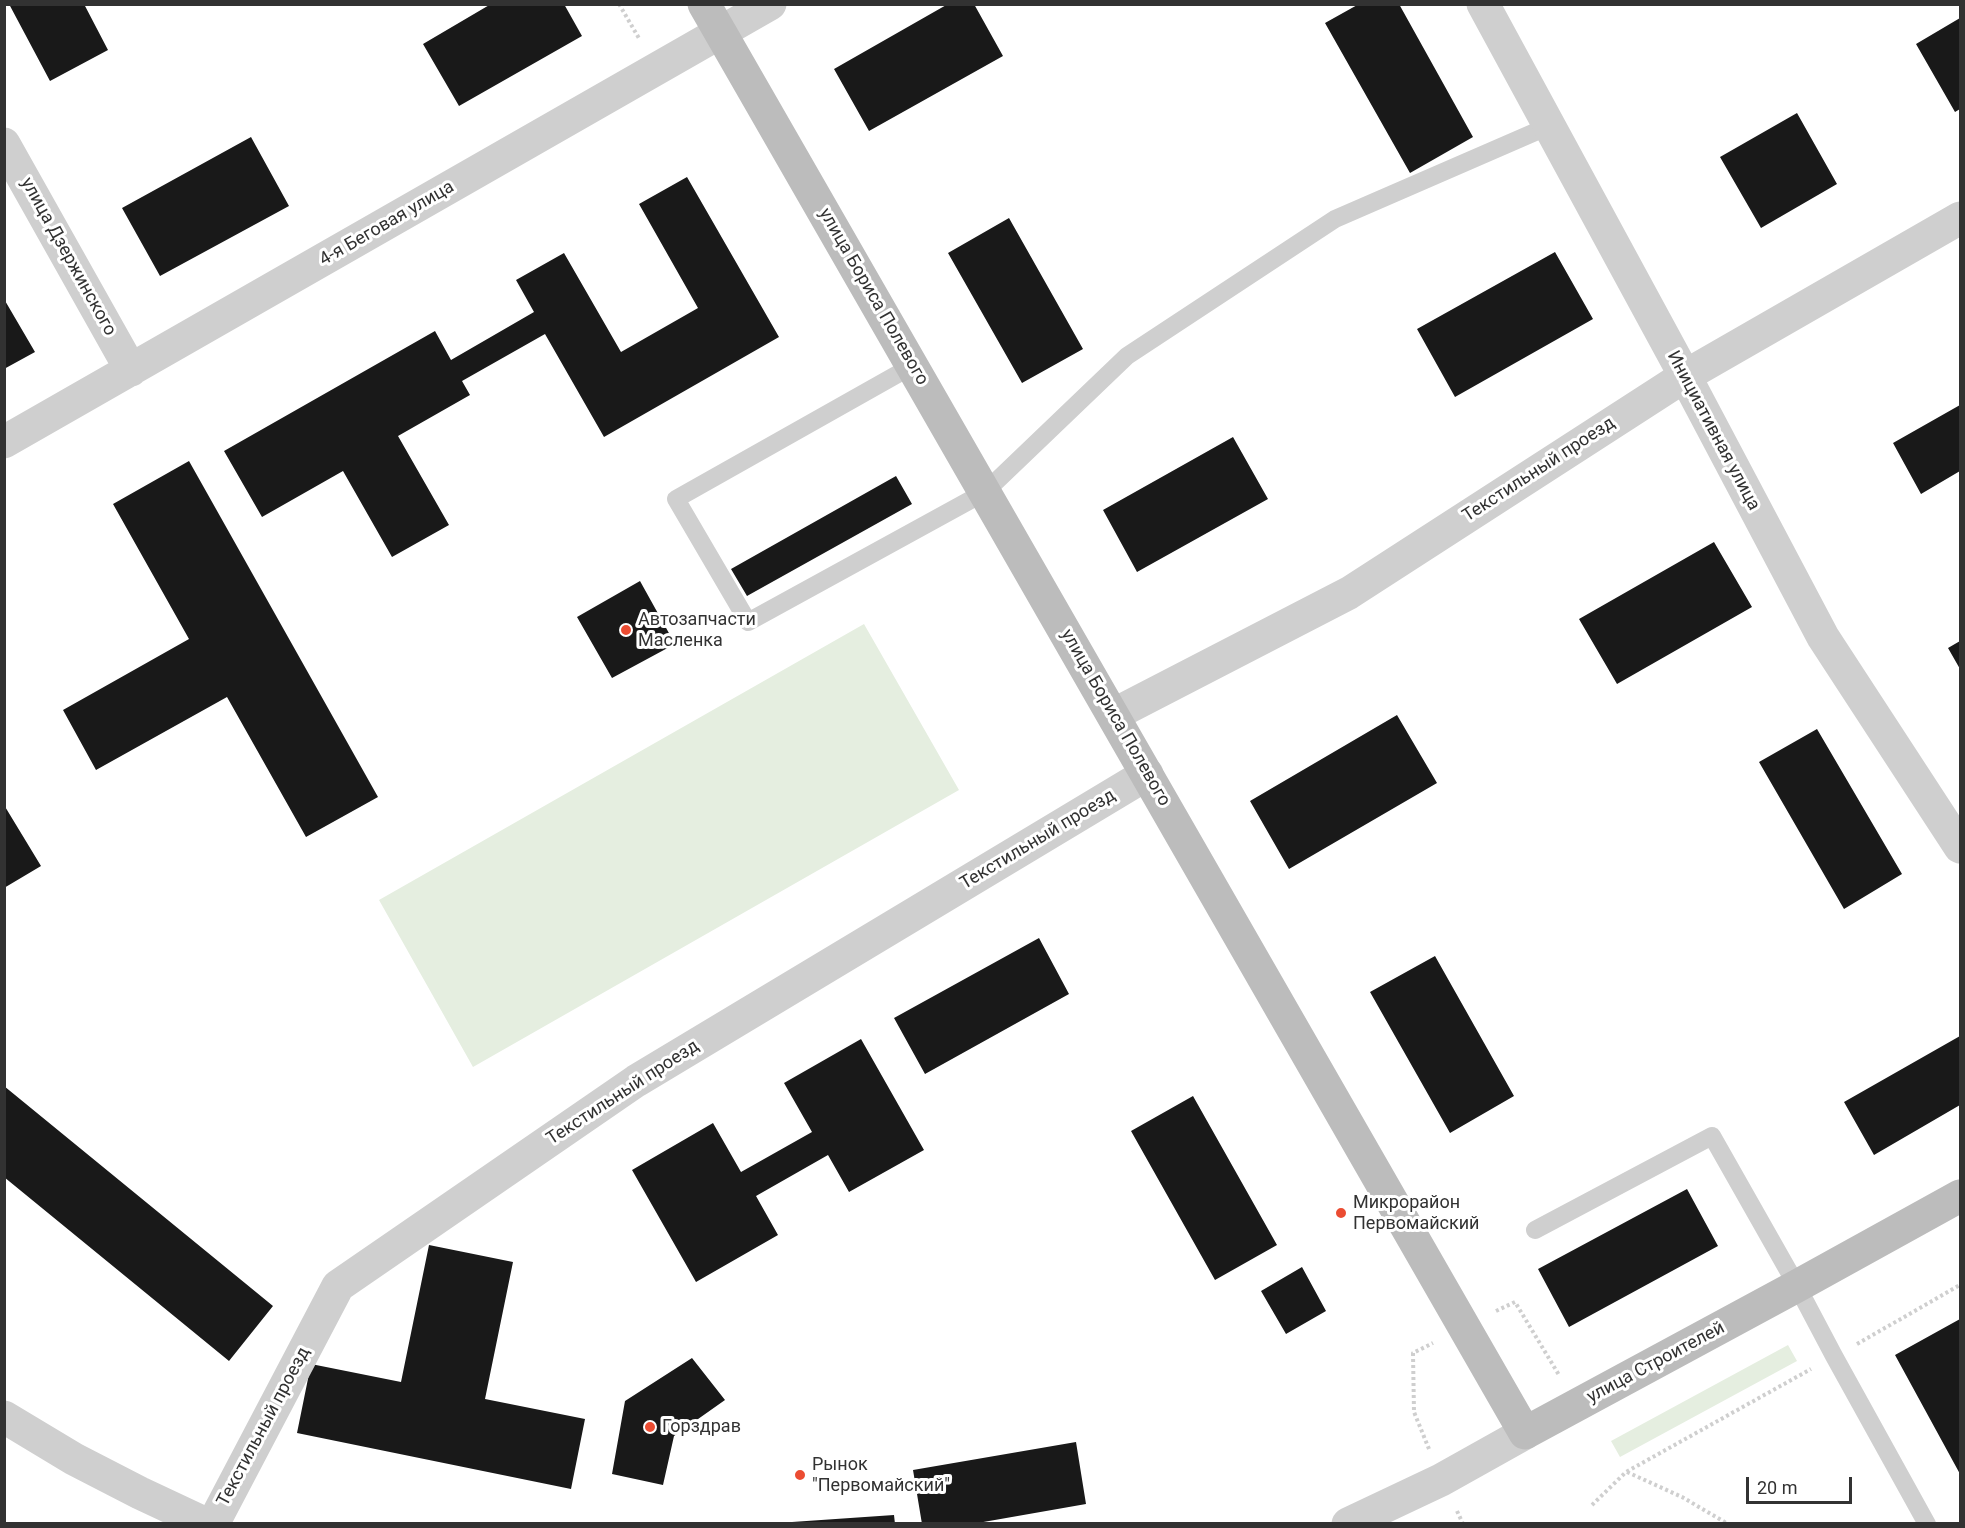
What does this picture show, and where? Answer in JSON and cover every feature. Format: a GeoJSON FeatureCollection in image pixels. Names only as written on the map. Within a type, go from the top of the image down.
{"type":"FeatureCollection","features":[{"type":"Feature","properties":{"kind":"main road","name":"улица Бориса Полевого"},"geometry":{"type":"LineString","coordinates":[[704,4],[1525,1433]]}},
{"type":"Feature","properties":{"kind":"main road","name":"улица Строителей"},"geometry":{"type":"LineString","coordinates":[[1525,1433],[1960,1196]]}},
{"type":"Feature","properties":{"kind":"street","name":"4-я Беговая улица"},"geometry":{"type":"LineString","coordinates":[[4,442],[770,4]]}},
{"type":"Feature","properties":{"kind":"street","name":"Инициативная улица"},"geometry":{"type":"LineString","coordinates":[[1483,4],[1823,637],[1960,847]]}},
{"type":"Feature","properties":{"kind":"street","name":"улица Дзержинского"},"geometry":{"type":"LineString","coordinates":[[4,144],[131,370]]}},
{"type":"Feature","properties":{"kind":"street","name":"Текстильный проезд"},"geometry":{"type":"LineString","coordinates":[[1113,715],[1348,592],[1684,376],[1960,218]]}},
{"type":"Feature","properties":{"kind":"street","name":"Текстильный проезд"},"geometry":{"type":"LineString","coordinates":[[213,1524],[338,1286],[636,1081],[1147,774]]}},
{"type":"Feature","properties":{"kind":"street"},"geometry":{"type":"LineString","coordinates":[[4,1417],[74,1459],[206,1524]]}},
{"type":"Feature","properties":{"kind":"street","name":"улица Строителей"},"geometry":{"type":"LineString","coordinates":[[1348,1524],[1442,1480],[1525,1433]]}},
{"type":"Feature","properties":{"kind":"lane"},"geometry":{"type":"LineString","coordinates":[[912,366],[676,499],[748,622],[985,492],[1127,356],[1335,219],[1549,126]]}},
{"type":"Feature","properties":{"kind":"lane"},"geometry":{"type":"LineString","coordinates":[[1535,1230],[1712,1137],[1928,1524]]}},
{"type":"Feature","properties":{"kind":"path"},"geometry":{"type":"LineString","coordinates":[[1592,1505],[1626,1472],[1960,1285]]}},
{"type":"Feature","properties":{"kind":"path"},"geometry":{"type":"LineString","coordinates":[[1626,1472],[1682,1497],[1728,1524]]}},
{"type":"Feature","properties":{"kind":"shaded area"},"geometry":{"type":"Polygon","coordinates":[[[864,624],[959,790],[473,1067],[379,900],[864,624]]]}},
{"type":"Feature","properties":{"kind":"shaded area"},"geometry":{"type":"Polygon","coordinates":[[[1788,1345],[1797,1361],[1620,1457],[1611,1441],[1788,1345]]]}},
{"type":"Feature","properties":{"kind":"building"},"geometry":{"type":"Polygon","coordinates":[[[9,4],[84,4],[108,50],[50,81],[9,4]]]}},
{"type":"Feature","properties":{"kind":"building"},"geometry":{"type":"Polygon","coordinates":[[[491,4],[564,4],[582,36],[459,106],[423,44],[491,4]]]}},
{"type":"Feature","properties":{"kind":"building"},"geometry":{"type":"Polygon","coordinates":[[[948,4],[974,4],[1003,56],[869,131],[834,69],[948,4]]]}},
{"type":"Feature","properties":{"kind":"building"},"geometry":{"type":"Polygon","coordinates":[[[1359,4],[1399,4],[1473,137],[1410,173],[1325,23],[1359,4]]]}},
{"type":"Feature","properties":{"kind":"building"},"geometry":{"type":"Polygon","coordinates":[[[1960,18],[1960,109],[1955,112],[1916,44],[1960,18]]]}},
{"type":"Feature","properties":{"kind":"building"},"geometry":{"type":"Polygon","coordinates":[[[1797,113],[1837,184],[1761,228],[1720,157],[1797,113]]]}},
{"type":"Feature","properties":{"kind":"building"},"geometry":{"type":"Polygon","coordinates":[[[251,137],[289,206],[160,276],[122,208],[251,137]]]}},
{"type":"Feature","properties":{"kind":"building"},"geometry":{"type":"Polygon","coordinates":[[[687,177],[779,337],[604,437],[545,334],[462,381],[470,395],[398,436],[449,525],[392,557],[343,471],[262,517],[224,451],[435,331],[451,360],[534,312],[516,280],[564,253],[621,352],[698,308],[639,204],[687,177]]]}},
{"type":"Feature","properties":{"kind":"building"},"geometry":{"type":"Polygon","coordinates":[[[1009,218],[1083,349],[1022,383],[948,253],[1009,218]]]}},
{"type":"Feature","properties":{"kind":"building"},"geometry":{"type":"Polygon","coordinates":[[[1555,252],[1593,319],[1455,397],[1417,329],[1555,252]]]}},
{"type":"Feature","properties":{"kind":"building"},"geometry":{"type":"Polygon","coordinates":[[[4,299],[35,352],[4,369],[4,299]]]}},
{"type":"Feature","properties":{"kind":"building"},"geometry":{"type":"Polygon","coordinates":[[[1960,405],[1960,471],[1921,494],[1893,443],[1960,405]]]}},
{"type":"Feature","properties":{"kind":"building"},"geometry":{"type":"Polygon","coordinates":[[[1233,437],[1268,499],[1137,572],[1103,510],[1233,437]]]}},
{"type":"Feature","properties":{"kind":"building"},"geometry":{"type":"Polygon","coordinates":[[[189,461],[378,797],[306,837],[227,697],[96,770],[63,710],[189,639],[113,504],[189,461]]]}},
{"type":"Feature","properties":{"kind":"building"},"geometry":{"type":"Polygon","coordinates":[[[896,476],[912,504],[747,596],[731,569],[896,476]]]}},
{"type":"Feature","properties":{"kind":"building"},"geometry":{"type":"Polygon","coordinates":[[[1714,542],[1752,607],[1617,684],[1579,619],[1714,542]]]}},
{"type":"Feature","properties":{"kind":"building","name":"Автозапчасти Масленка"},"geometry":{"type":"Polygon","coordinates":[[[640,581],[675,644],[612,678],[577,617],[640,581]]]}},
{"type":"Feature","properties":{"kind":"building"},"geometry":{"type":"Polygon","coordinates":[[[1960,641],[1960,669],[1948,648],[1960,641]]]}},
{"type":"Feature","properties":{"kind":"building"},"geometry":{"type":"Polygon","coordinates":[[[1397,715],[1437,783],[1289,869],[1250,801],[1397,715]]]}},
{"type":"Feature","properties":{"kind":"building"},"geometry":{"type":"Polygon","coordinates":[[[1817,729],[1902,874],[1844,909],[1759,762],[1817,729]]]}},
{"type":"Feature","properties":{"kind":"building"},"geometry":{"type":"Polygon","coordinates":[[[4,805],[41,866],[4,888],[4,805]]]}},
{"type":"Feature","properties":{"kind":"building"},"geometry":{"type":"Polygon","coordinates":[[[1039,938],[1069,994],[925,1074],[894,1018],[1039,938]]]}},
{"type":"Feature","properties":{"kind":"building"},"geometry":{"type":"Polygon","coordinates":[[[1435,956],[1514,1096],[1450,1133],[1370,992],[1435,956]]]}},
{"type":"Feature","properties":{"kind":"building"},"geometry":{"type":"Polygon","coordinates":[[[1960,1036],[1960,1105],[1874,1155],[1844,1102],[1960,1036]]]}},
{"type":"Feature","properties":{"kind":"building"},"geometry":{"type":"Polygon","coordinates":[[[861,1039],[924,1150],[849,1192],[828,1155],[756,1196],[778,1235],[696,1282],[632,1170],[713,1123],[741,1172],[812,1132],[784,1083],[861,1039]]]}},
{"type":"Feature","properties":{"kind":"building"},"geometry":{"type":"Polygon","coordinates":[[[4,1086],[273,1306],[229,1361],[4,1177],[4,1086]]]}},
{"type":"Feature","properties":{"kind":"building"},"geometry":{"type":"Polygon","coordinates":[[[1193,1096],[1277,1245],[1215,1280],[1131,1131],[1193,1096]]]}},
{"type":"Feature","properties":{"kind":"building"},"geometry":{"type":"Polygon","coordinates":[[[1687,1189],[1718,1246],[1569,1327],[1538,1269],[1687,1189]]]}},
{"type":"Feature","properties":{"kind":"building"},"geometry":{"type":"Polygon","coordinates":[[[429,1245],[513,1262],[485,1399],[585,1419],[571,1489],[297,1433],[311,1364],[401,1382],[429,1245]]]}},
{"type":"Feature","properties":{"kind":"building"},"geometry":{"type":"Polygon","coordinates":[[[1302,1267],[1326,1311],[1286,1334],[1261,1291],[1302,1267]]]}},
{"type":"Feature","properties":{"kind":"building"},"geometry":{"type":"Polygon","coordinates":[[[1960,1319],[1960,1474],[1895,1355],[1960,1319]]]}},
{"type":"Feature","properties":{"kind":"building"},"geometry":{"type":"Polygon","coordinates":[[[692,1358],[725,1400],[674,1436],[663,1485],[612,1474],[625,1401],[692,1358]]]}},
{"type":"Feature","properties":{"kind":"building"},"geometry":{"type":"Polygon","coordinates":[[[1076,1442],[1086,1504],[972,1524],[922,1524],[913,1470],[1076,1442]]]}},
{"type":"Feature","properties":{"kind":"building"},"geometry":{"type":"Polygon","coordinates":[[[894,1515],[895,1524],[792,1524],[792,1522],[894,1515]]]}},
{"type":"Feature","properties":{"kind":"place","name":"Автозапчасти Масленка"},"geometry":{"type":"Point","coordinates":[626,630]}},
{"type":"Feature","properties":{"kind":"place","name":"Микрорайон Первомайский"},"geometry":{"type":"Point","coordinates":[1341,1213]}},
{"type":"Feature","properties":{"kind":"place","name":"Горздрав"},"geometry":{"type":"Point","coordinates":[650,1427]}},
{"type":"Feature","properties":{"kind":"place","name":"Рынок \"Первомайский\""},"geometry":{"type":"Point","coordinates":[800,1475]}}]}
